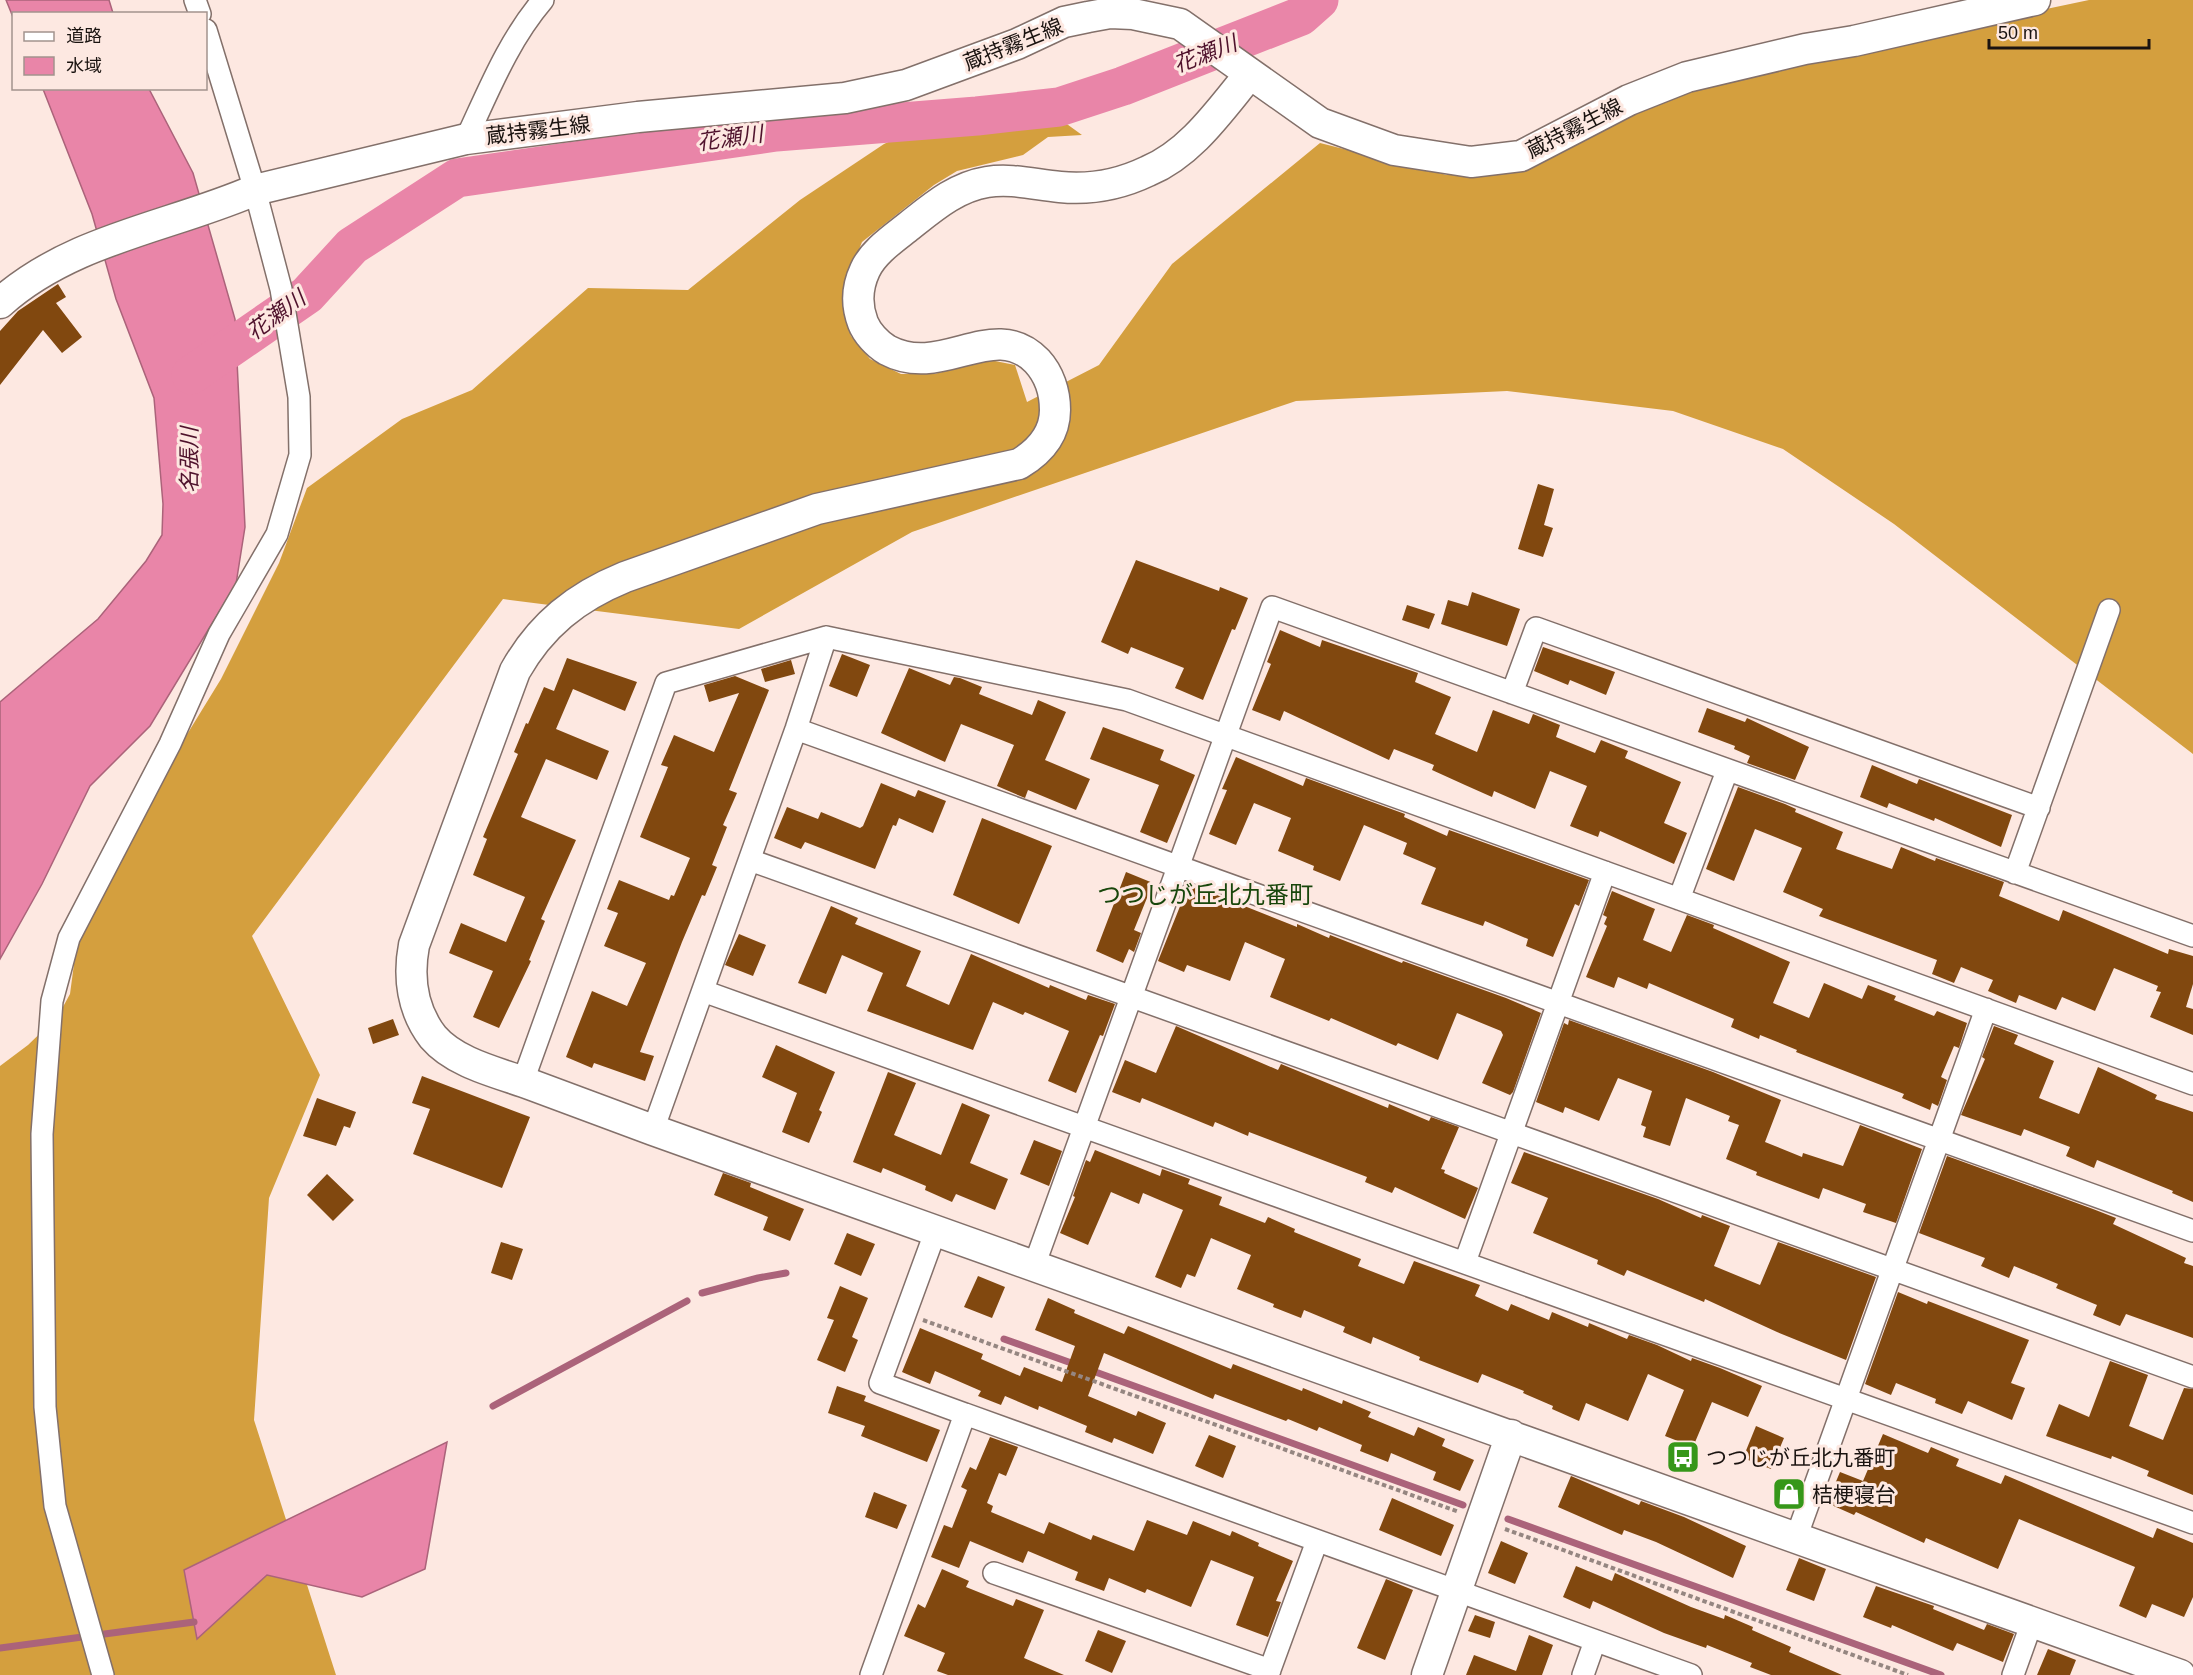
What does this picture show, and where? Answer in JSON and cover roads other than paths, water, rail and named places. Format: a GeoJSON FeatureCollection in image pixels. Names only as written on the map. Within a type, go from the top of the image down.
{"type":"FeatureCollection","features":[{"type":"Feature","properties":{"kind":"street"},"geometry":{"type":"LineString","coordinates":[[466,139],[504,57],[522,27],[543,0]]}},
{"type":"Feature","properties":{"kind":"street","name":"蔵持霧生線"},"geometry":{"type":"LineString","coordinates":[[0,303],[49,267],[86,249],[222,204],[255,190],[466,139],[638,117],[845,98],[906,85],[1017,45],[1064,22],[1088,16],[1110,13],[1133,14],[1180,24],[1320,123],[1394,150],[1472,162],[1521,156],[1629,100],[1688,77],[1805,49],[1854,41],[2035,0]]}},
{"type":"Feature","properties":{"kind":"street"},"geometry":{"type":"LineString","coordinates":[[103,1675],[55,1506],[45,1407],[42,1134],[52,1001],[69,938],[170,744],[219,634],[277,534],[300,456],[299,397],[280,289],[255,190],[207,33]]}},
{"type":"Feature","properties":{"kind":"street"},"geometry":{"type":"LineString","coordinates":[[1250,75],[1194,139],[1174,157],[1149,171],[1094,187],[1062,187],[1007,181],[986,182],[963,189],[946,197],[894,238],[869,262],[860,280],[858,300],[866,329],[882,347],[902,357],[921,360],[993,344],[1005,344],[1029,353],[1041,366],[1050,380],[1055,400],[1055,419],[1047,439],[1035,455],[1019,464],[1003,468],[817,509],[624,577],[597,588],[572,604],[554,619],[525,653],[515,671],[437,889],[414,945],[410,967],[416,1005],[434,1037],[461,1058],[653,1130],[2180,1675]]}},
{"type":"Feature","properties":{"kind":"street"},"geometry":{"type":"LineString","coordinates":[[1034,1266],[1224,734],[1272,607],[2193,936]]}},
{"type":"Feature","properties":{"kind":"street"},"geometry":{"type":"LineString","coordinates":[[2015,873],[2109,610]]}},
{"type":"Feature","properties":{"kind":"street"},"geometry":{"type":"LineString","coordinates":[[1512,693],[1536,628],[2038,808]]}},
{"type":"Feature","properties":{"kind":"street"},"geometry":{"type":"LineString","coordinates":[[524,1082],[666,682],[826,638],[1127,700],[2193,1084]]}},
{"type":"Feature","properties":{"kind":"street"},"geometry":{"type":"LineString","coordinates":[[653,1130],[750,860],[826,638]]}},
{"type":"Feature","properties":{"kind":"street"},"geometry":{"type":"LineString","coordinates":[[796,729],[2193,1231]]}},
{"type":"Feature","properties":{"kind":"street"},"geometry":{"type":"LineString","coordinates":[[1679,899],[1727,771]]}},
{"type":"Feature","properties":{"kind":"street"},"geometry":{"type":"LineString","coordinates":[[750,860],[1131,994],[2193,1377]]}},
{"type":"Feature","properties":{"kind":"street"},"geometry":{"type":"LineString","coordinates":[[1465,1262],[1605,872]]}},
{"type":"Feature","properties":{"kind":"street"},"geometry":{"type":"LineString","coordinates":[[703,991],[2193,1523]]}},
{"type":"Feature","properties":{"kind":"street"},"geometry":{"type":"LineString","coordinates":[[1796,1538],[1848,1400],[1892,1269],[1986,1009]]}},
{"type":"Feature","properties":{"kind":"street"},"geometry":{"type":"LineString","coordinates":[[936,1230],[880,1383],[1692,1675]]}},
{"type":"Feature","properties":{"kind":"street"},"geometry":{"type":"LineString","coordinates":[[873,1675],[965,1414]]}},
{"type":"Feature","properties":{"kind":"street"},"geometry":{"type":"LineString","coordinates":[[1427,1675],[1511,1436]]}},
{"type":"Feature","properties":{"kind":"street"},"geometry":{"type":"LineString","coordinates":[[994,1573],[1269,1672],[1317,1541]]}},
{"type":"Feature","properties":{"kind":"street"},"geometry":{"type":"LineString","coordinates":[[2013,1675],[2032,1622]]}},
{"type":"Feature","properties":{"kind":"street"},"geometry":{"type":"LineString","coordinates":[[1583,1675],[1595,1641]]}},
{"type":"Feature","properties":{"kind":"water"},"geometry":{"type":"Polygon","coordinates":[[[6,0],[109,0],[113,12],[12,12],[12,15],[6,0]]]}},
{"type":"Feature","properties":{"kind":"water","name":"名張川"},"geometry":{"type":"Polygon","coordinates":[[[43,90],[150,90],[193,173],[235,319],[245,527],[236,584],[150,726],[90,786],[42,884],[0,959],[0,702],[98,619],[146,561],[162,535],[163,504],[154,398],[116,299],[92,214],[43,90]]]}},
{"type":"Feature","properties":{"kind":"water"},"geometry":{"type":"Polygon","coordinates":[[[447,1442],[425,1569],[362,1597],[267,1575],[197,1639],[184,1570],[447,1442]]]}},
{"type":"Feature","properties":{"kind":"waterway","name":"花瀬川"},"geometry":{"type":"LineString","coordinates":[[191,375],[307,295],[352,246],[457,178],[776,132],[1059,107],[1123,86],[1301,16],[1319,0]]}},
{"type":"Feature","properties":{"kind":"waterway"},"geometry":{"type":"LineString","coordinates":[[702,1293],[786,1273]]}},
{"type":"Feature","properties":{"kind":"waterway"},"geometry":{"type":"LineString","coordinates":[[493,1406],[687,1301]]}},
{"type":"Feature","properties":{"kind":"waterway"},"geometry":{"type":"LineString","coordinates":[[1004,1339],[1077,1365]]}},
{"type":"Feature","properties":{"kind":"waterway"},"geometry":{"type":"LineString","coordinates":[[1090,1370],[1463,1505]]}},
{"type":"Feature","properties":{"kind":"waterway"},"geometry":{"type":"LineString","coordinates":[[1508,1519],[1941,1675]]}},
{"type":"Feature","properties":{"kind":"waterway"},"geometry":{"type":"LineString","coordinates":[[0,1648],[194,1622]]}},
{"type":"Feature","properties":{"kind":"place","name":"つつじが丘北九番町"},"geometry":{"type":"Point","coordinates":[1683,1457]}},
{"type":"Feature","properties":{"kind":"place","name":"桔梗寝台"},"geometry":{"type":"Point","coordinates":[1789,1494]}},
{"type":"Feature","properties":{"kind":"district","name":"つつじが丘北九番町"},"geometry":{"type":"Point","coordinates":[1205,894]}}]}
